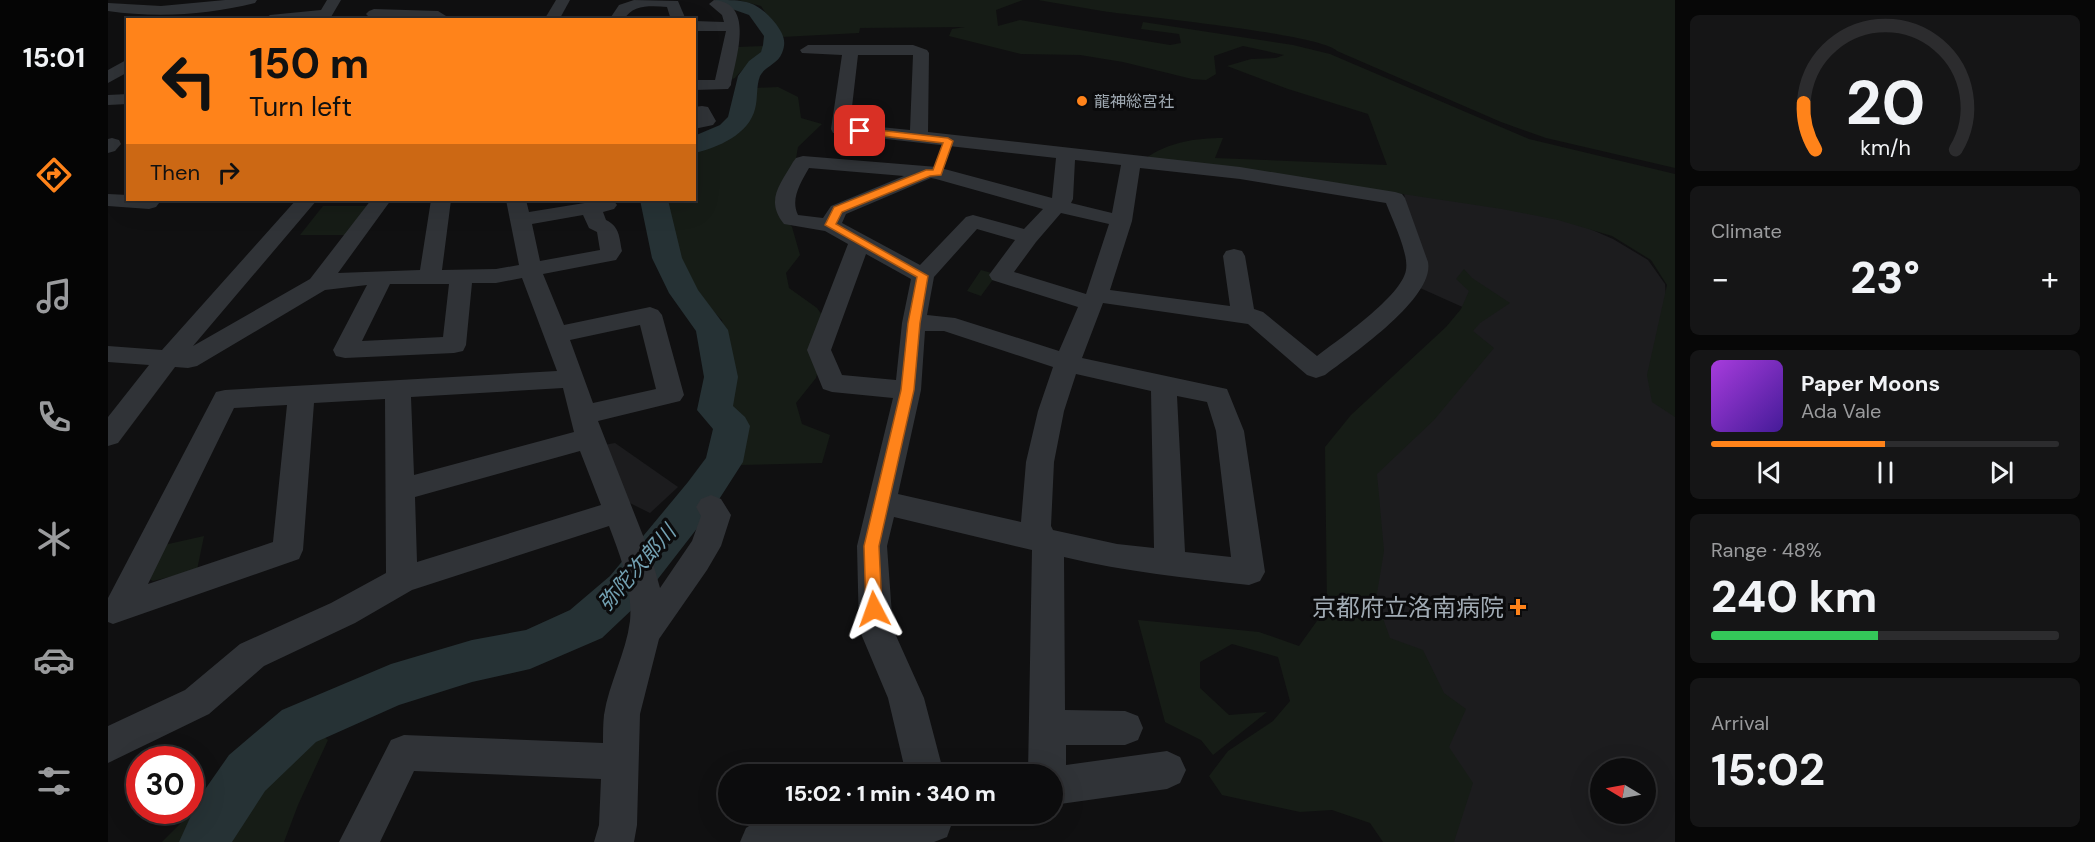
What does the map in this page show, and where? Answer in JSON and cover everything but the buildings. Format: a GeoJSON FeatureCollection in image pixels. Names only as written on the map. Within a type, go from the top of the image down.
{"type":"FeatureCollection","features":[{"type":"Feature","properties":{"kind":"street"},"geometry":{"type":"LineString","coordinates":[[108,6],[116,0]]}},
{"type":"Feature","properties":{"kind":"street"},"geometry":{"type":"LineString","coordinates":[[108,6],[150,11],[204,8],[250,0]]}},
{"type":"Feature","properties":{"kind":"street"},"geometry":{"type":"LineString","coordinates":[[294,18],[326,14],[334,0]]}},
{"type":"Feature","properties":{"kind":"street"},"geometry":{"type":"LineString","coordinates":[[393,0],[374,14],[440,14]]}},
{"type":"Feature","properties":{"kind":"street"},"geometry":{"type":"LineString","coordinates":[[552,18],[563,0]]}},
{"type":"Feature","properties":{"kind":"street"},"geometry":{"type":"LineString","coordinates":[[616,18],[617,13],[626,4],[636,2],[673,4],[678,18]]}},
{"type":"Feature","properties":{"kind":"street"},"geometry":{"type":"LineString","coordinates":[[696,85],[722,85],[733,27],[729,14],[716,4]]}},
{"type":"Feature","properties":{"kind":"street"},"geometry":{"type":"LineString","coordinates":[[191,18],[204,8]]}},
{"type":"Feature","properties":{"kind":"street"},"geometry":{"type":"LineString","coordinates":[[696,26],[733,27]]}},
{"type":"Feature","properties":{"kind":"street"},"geometry":{"type":"LineString","coordinates":[[808,50],[913,50],[921,53],[919,137]]}},
{"type":"Feature","properties":{"kind":"street"},"geometry":{"type":"LineString","coordinates":[[851,50],[840,129],[1240,173],[1395,198],[1418,268],[1413,285],[1399,301],[1316,369],[1255,317],[1094,299],[1000,275],[1028,237],[1063,199],[1066,155]]}},
{"type":"Feature","properties":{"kind":"street"},"geometry":{"type":"LineString","coordinates":[[108,100],[126,99]]}},
{"type":"Feature","properties":{"kind":"street"},"geometry":{"type":"LineString","coordinates":[[696,112],[702,111],[707,121],[696,124]]}},
{"type":"Feature","properties":{"kind":"street"},"geometry":{"type":"LineString","coordinates":[[830,225],[838,210],[933,173],[948,141]]}},
{"type":"Feature","properties":{"kind":"street"},"geometry":{"type":"LineString","coordinates":[[923,276],[859,243],[830,225],[791,220],[786,216],[784,200],[803,162],[933,173],[1121,221]]}},
{"type":"Feature","properties":{"kind":"street"},"geometry":{"type":"LineString","coordinates":[[1047,764],[1049,552],[1036,526],[1040,462],[1051,411],[1066,363],[1094,299],[1121,221],[1131,162]]}},
{"type":"Feature","properties":{"kind":"street"},"geometry":{"type":"LineString","coordinates":[[109,200],[126,187]]}},
{"type":"Feature","properties":{"kind":"street"},"geometry":{"type":"LineString","coordinates":[[109,200],[146,206]]}},
{"type":"Feature","properties":{"kind":"street"},"geometry":{"type":"LineString","coordinates":[[108,436],[168,359],[306,201]]}},
{"type":"Feature","properties":{"kind":"street"},"geometry":{"type":"LineString","coordinates":[[318,284],[380,201]]}},
{"type":"Feature","properties":{"kind":"street"},"geometry":{"type":"LineString","coordinates":[[430,277],[441,201]]}},
{"type":"Feature","properties":{"kind":"street"},"geometry":{"type":"LineString","coordinates":[[108,354],[188,360],[209,350],[318,284],[350,278],[496,276],[531,271],[608,255],[611,251],[607,229],[596,224],[599,204],[518,210],[531,271],[573,379],[590,438],[636,556],[646,598],[646,621],[641,645],[621,714],[618,825],[614,842]]}},
{"type":"Feature","properties":{"kind":"street"},"geometry":{"type":"LineString","coordinates":[[922,764],[906,698],[876,629],[872,546],[908,390],[914,323],[923,276],[973,221],[1028,237]]}},
{"type":"Feature","properties":{"kind":"street"},"geometry":{"type":"LineString","coordinates":[[859,243],[819,350],[832,383],[908,390]]}},
{"type":"Feature","properties":{"kind":"street"},"geometry":{"type":"LineString","coordinates":[[1234,256],[1243,315]]}},
{"type":"Feature","properties":{"kind":"street"},"geometry":{"type":"LineString","coordinates":[[382,278],[345,350],[454,345],[461,276]]}},
{"type":"Feature","properties":{"kind":"street"},"geometry":{"type":"LineString","coordinates":[[400,490],[590,438],[671,395],[650,315],[557,335]]}},
{"type":"Feature","properties":{"kind":"street"},"geometry":{"type":"LineString","coordinates":[[881,502],[1118,556],[1249,572],[1230,431],[1218,395],[1094,371],[946,322],[914,323]]}},
{"type":"Feature","properties":{"kind":"street"},"geometry":{"type":"LineString","coordinates":[[114,610],[225,399],[573,379]]}},
{"type":"Feature","properties":{"kind":"street"},"geometry":{"type":"LineString","coordinates":[[1164,386],[1170,564]]}},
{"type":"Feature","properties":{"kind":"street"},"geometry":{"type":"LineString","coordinates":[[398,389],[402,580]]}},
{"type":"Feature","properties":{"kind":"street"},"geometry":{"type":"LineString","coordinates":[[114,610],[288,550],[301,395]]}},
{"type":"Feature","properties":{"kind":"street"},"geometry":{"type":"LineString","coordinates":[[641,645],[713,533],[716,515],[711,507]]}},
{"type":"Feature","properties":{"kind":"street"},"geometry":{"type":"LineString","coordinates":[[108,746],[197,702],[252,655],[343,613],[402,580],[623,521]]}},
{"type":"Feature","properties":{"kind":"street"},"geometry":{"type":"LineString","coordinates":[[1048,727],[1125,728]]}},
{"type":"Feature","properties":{"kind":"street"},"geometry":{"type":"LineString","coordinates":[[359,842],[404,753],[619,762]]}},
{"type":"Feature","properties":{"kind":"street"},"geometry":{"type":"LineString","coordinates":[[1063,785],[1167,770]]}},
{"type":"Feature","properties":{"kind":"street"},"geometry":{"type":"LineString","coordinates":[[759,842],[792,821],[933,826]]}},
{"type":"Feature","properties":{"kind":"shaded area"},"geometry":{"type":"Polygon","coordinates":[[[738,0],[1023,0],[996,10],[998,26],[1020,20],[1170,45],[1181,43],[1179,34],[1141,29],[1143,22],[1293,45],[1330,54],[1529,139],[1675,174],[1675,417],[1652,402],[1647,375],[1667,285],[1651,260],[1612,236],[1558,220],[1502,209],[1244,170],[1146,158],[1164,148],[1183,142],[1223,138],[1215,158],[1387,165],[1368,114],[1288,89],[1227,66],[1251,59],[1276,58],[1284,55],[1243,46],[1214,56],[1216,74],[1206,80],[1192,79],[1123,62],[1080,55],[1021,54],[949,36],[952,29],[965,27],[860,28],[859,33],[782,37],[761,6],[738,0]]]}},
{"type":"Feature","properties":{"kind":"shaded area"},"geometry":{"type":"Polygon","coordinates":[[[1038,0],[1675,0],[1675,168],[1546,138],[1501,122],[1324,45],[1299,38],[1038,0]]]}},
{"type":"Feature","properties":{"kind":"shaded area"},"geometry":{"type":"Polygon","coordinates":[[[765,46],[755,59],[732,79],[737,47],[765,46]]]}},
{"type":"Feature","properties":{"kind":"shaded area"},"geometry":{"type":"Polygon","coordinates":[[[778,87],[798,97],[801,118],[822,124],[798,147],[795,164],[775,205],[792,227],[800,255],[786,273],[789,288],[817,308],[830,326],[816,378],[796,403],[802,424],[830,435],[822,463],[739,465],[745,427],[725,407],[728,363],[722,320],[690,288],[668,230],[663,201],[696,201],[696,150],[728,135],[735,129],[745,114],[755,88],[778,87]]]}},
{"type":"Feature","properties":{"kind":"shaded area","name":"京都府立洛南病院"},"geometry":{"type":"Polygon","coordinates":[[[1404,193],[1503,207],[1574,222],[1613,239],[1648,260],[1665,284],[1675,414],[1675,842],[1407,842],[1330,446],[1467,309],[1420,288],[1404,193]]]}},
{"type":"Feature","properties":{"kind":"shaded area"},"geometry":{"type":"Polygon","coordinates":[[[323,206],[367,206],[346,235],[300,235],[323,206]]]}},
{"type":"Feature","properties":{"kind":"shaded area"},"geometry":{"type":"Polygon","coordinates":[[[1464,269],[1472,278],[1510,303],[1480,323],[1473,331],[1494,348],[1434,420],[1377,474],[1384,551],[1376,599],[1390,638],[1423,650],[1444,693],[1466,709],[1449,747],[1473,783],[1454,842],[1383,842],[1370,823],[1332,810],[1300,812],[1222,795],[1209,776],[1228,751],[1273,721],[1290,701],[1278,657],[1232,644],[1200,662],[1200,688],[1229,715],[1267,712],[1213,755],[1201,740],[1165,722],[1138,620],[1259,632],[1299,646],[1327,607],[1325,447],[1351,415],[1446,327],[1461,309],[1469,291],[1456,279],[1464,269]]]}},
{"type":"Feature","properties":{"kind":"shaded area"},"geometry":{"type":"Polygon","coordinates":[[[981,270],[995,274],[981,296],[967,291],[981,270]]]}},
{"type":"Feature","properties":{"kind":"shaded area"},"geometry":{"type":"Polygon","coordinates":[[[615,443],[678,487],[650,513],[628,502],[604,445],[615,443]]]}},
{"type":"Feature","properties":{"kind":"shaded area"},"geometry":{"type":"Polygon","coordinates":[[[204,536],[197,570],[153,581],[142,576],[155,547],[204,536]]]}},
{"type":"Feature","properties":{"kind":"shaded area"},"geometry":{"type":"Polygon","coordinates":[[[318,732],[328,740],[298,805],[284,842],[162,842],[180,824],[204,824],[204,805],[293,742],[318,732]]]}},
{"type":"Feature","properties":{"kind":"waterway","name":"弥陀次郎川"},"geometry":{"type":"LineString","coordinates":[[696,145],[729,130],[738,120],[743,111],[749,76],[771,55],[774,45],[774,36],[756,11],[725,0]]}},
{"type":"Feature","properties":{"kind":"waterway","name":"弥陀次郎川"},"geometry":{"type":"LineString","coordinates":[[205,842],[217,816],[247,773],[299,726],[391,686],[472,661],[530,649],[586,624],[625,589],[724,462],[732,426],[715,410],[721,377],[712,330],[684,293],[667,258],[654,201]]}},
{"type":"Feature","properties":{"kind":"place","name":"龍神総宮社"},"geometry":{"type":"Point","coordinates":[1082,101]}},
{"type":"Feature","properties":{"kind":"place","name":"京都府立洛南病院"},"geometry":{"type":"Point","coordinates":[1518,607]}},
{"type":"Feature","properties":{"kind":"route"},"geometry":{"type":"LineString","coordinates":[[860,131],[948,141],[937,173],[929,172],[838,210],[830,225],[859,243],[923,276],[914,323],[908,390],[872,546],[874,609]]}}]}
